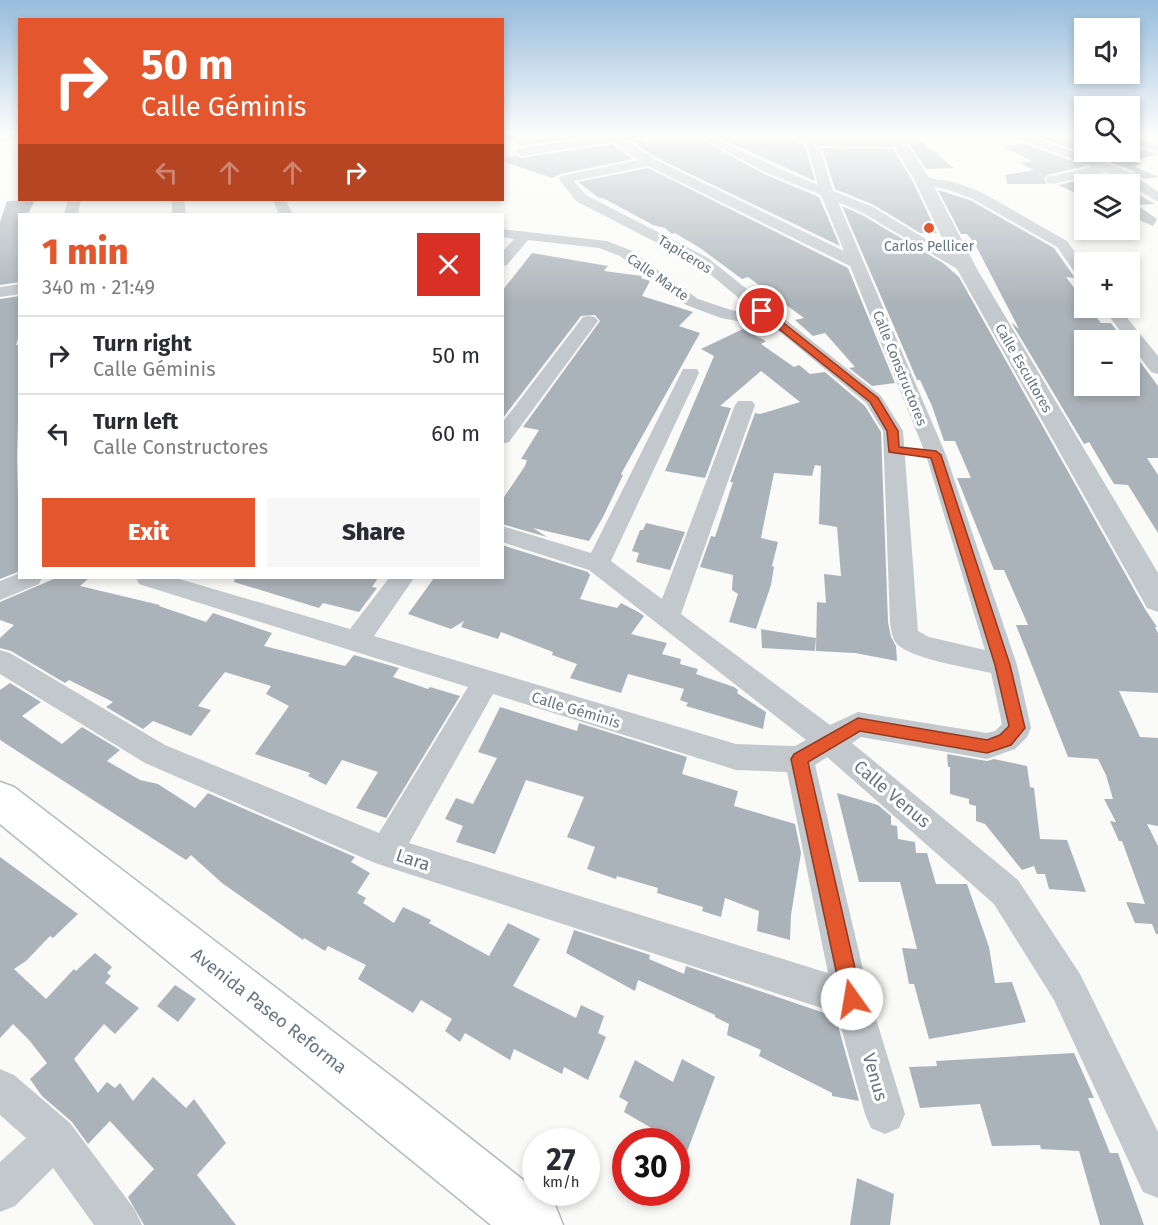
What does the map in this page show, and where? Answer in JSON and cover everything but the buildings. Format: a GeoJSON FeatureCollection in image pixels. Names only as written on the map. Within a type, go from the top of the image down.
{"type":"FeatureCollection","features":[{"type":"Feature","properties":{"kind":"main road","name":"Avenida Paseo Reforma"},"geometry":{"type":"LineString","coordinates":[[0,800],[386,1104],[535,1225]]}},
{"type":"Feature","properties":{"kind":"street","name":"Tapiceros"},"geometry":{"type":"LineString","coordinates":[[576,191],[581,198],[703,261],[874,400],[893,431],[903,622],[906,637],[922,646],[1003,665]]}},
{"type":"Feature","properties":{"kind":"street"},"geometry":{"type":"LineString","coordinates":[[709,191],[858,264]]}},
{"type":"Feature","properties":{"kind":"street"},"geometry":{"type":"LineString","coordinates":[[823,191],[868,210],[967,269]]}},
{"type":"Feature","properties":{"kind":"street","name":"Calle Escultores"},"geometry":{"type":"LineString","coordinates":[[928,191],[967,269],[1158,600]]}},
{"type":"Feature","properties":{"kind":"street"},"geometry":{"type":"LineString","coordinates":[[966,191],[1062,244],[1074,260]]}},
{"type":"Feature","properties":{"kind":"street","name":"Calle Constructores"},"geometry":{"type":"LineString","coordinates":[[827,193],[936,455],[1003,665],[1017,728],[1005,740],[987,746],[858,724],[829,741]]}},
{"type":"Feature","properties":{"kind":"street"},"geometry":{"type":"LineString","coordinates":[[838,215],[868,210]]}},
{"type":"Feature","properties":{"kind":"street","name":"Calle Marte"},"geometry":{"type":"LineString","coordinates":[[504,232],[602,244],[625,253],[692,302],[727,314],[777,323]]}},
{"type":"Feature","properties":{"kind":"street"},"geometry":{"type":"LineString","coordinates":[[504,260],[526,234]]}},
{"type":"Feature","properties":{"kind":"street"},"geometry":{"type":"LineString","coordinates":[[0,292],[18,289]]}},
{"type":"Feature","properties":{"kind":"street"},"geometry":{"type":"LineString","coordinates":[[1119,318],[1158,368]]}},
{"type":"Feature","properties":{"kind":"street"},"geometry":{"type":"LineString","coordinates":[[504,435],[589,321]]}},
{"type":"Feature","properties":{"kind":"street"},"geometry":{"type":"LineString","coordinates":[[598,564],[690,373]]}},
{"type":"Feature","properties":{"kind":"street"},"geometry":{"type":"LineString","coordinates":[[668,616],[745,405]]}},
{"type":"Feature","properties":{"kind":"street"},"geometry":{"type":"LineString","coordinates":[[893,450],[936,455]]}},
{"type":"Feature","properties":{"kind":"street","name":"Calle Venus"},"geometry":{"type":"LineString","coordinates":[[504,535],[598,564],[829,741],[1006,891],[1066,987],[1158,1177]]}},
{"type":"Feature","properties":{"kind":"street"},"geometry":{"type":"LineString","coordinates":[[0,591],[28,579]]}},
{"type":"Feature","properties":{"kind":"street","name":"Calle Géminis"},"geometry":{"type":"LineString","coordinates":[[151,579],[736,757],[799,759]]}},
{"type":"Feature","properties":{"kind":"street"},"geometry":{"type":"LineString","coordinates":[[357,640],[401,579]]}},
{"type":"Feature","properties":{"kind":"street","name":"Lara"},"geometry":{"type":"LineString","coordinates":[[0,661],[155,754],[386,852],[852,999]]}},
{"type":"Feature","properties":{"kind":"street"},"geometry":{"type":"LineString","coordinates":[[386,852],[485,682]]}},
{"type":"Feature","properties":{"kind":"street"},"geometry":{"type":"LineString","coordinates":[[799,759],[829,741]]}},
{"type":"Feature","properties":{"kind":"street","name":"Venus"},"geometry":{"type":"LineString","coordinates":[[799,759],[852,999],[885,1114]]}},
{"type":"Feature","properties":{"kind":"street"},"geometry":{"type":"LineString","coordinates":[[0,1089],[56,1137],[120,1225]]}},
{"type":"Feature","properties":{"kind":"street"},"geometry":{"type":"LineString","coordinates":[[0,1191],[56,1137]]}},
{"type":"Feature","properties":{"kind":"place","name":"Carlos Pellicer"},"geometry":{"type":"Point","coordinates":[929,228]}},
{"type":"Feature","properties":{"kind":"route"},"geometry":{"type":"LineString","coordinates":[[762,311],[874,400],[893,431],[893,450],[936,455],[1003,665],[1017,728],[1005,740],[987,746],[858,724],[799,759],[852,999]]}}]}
